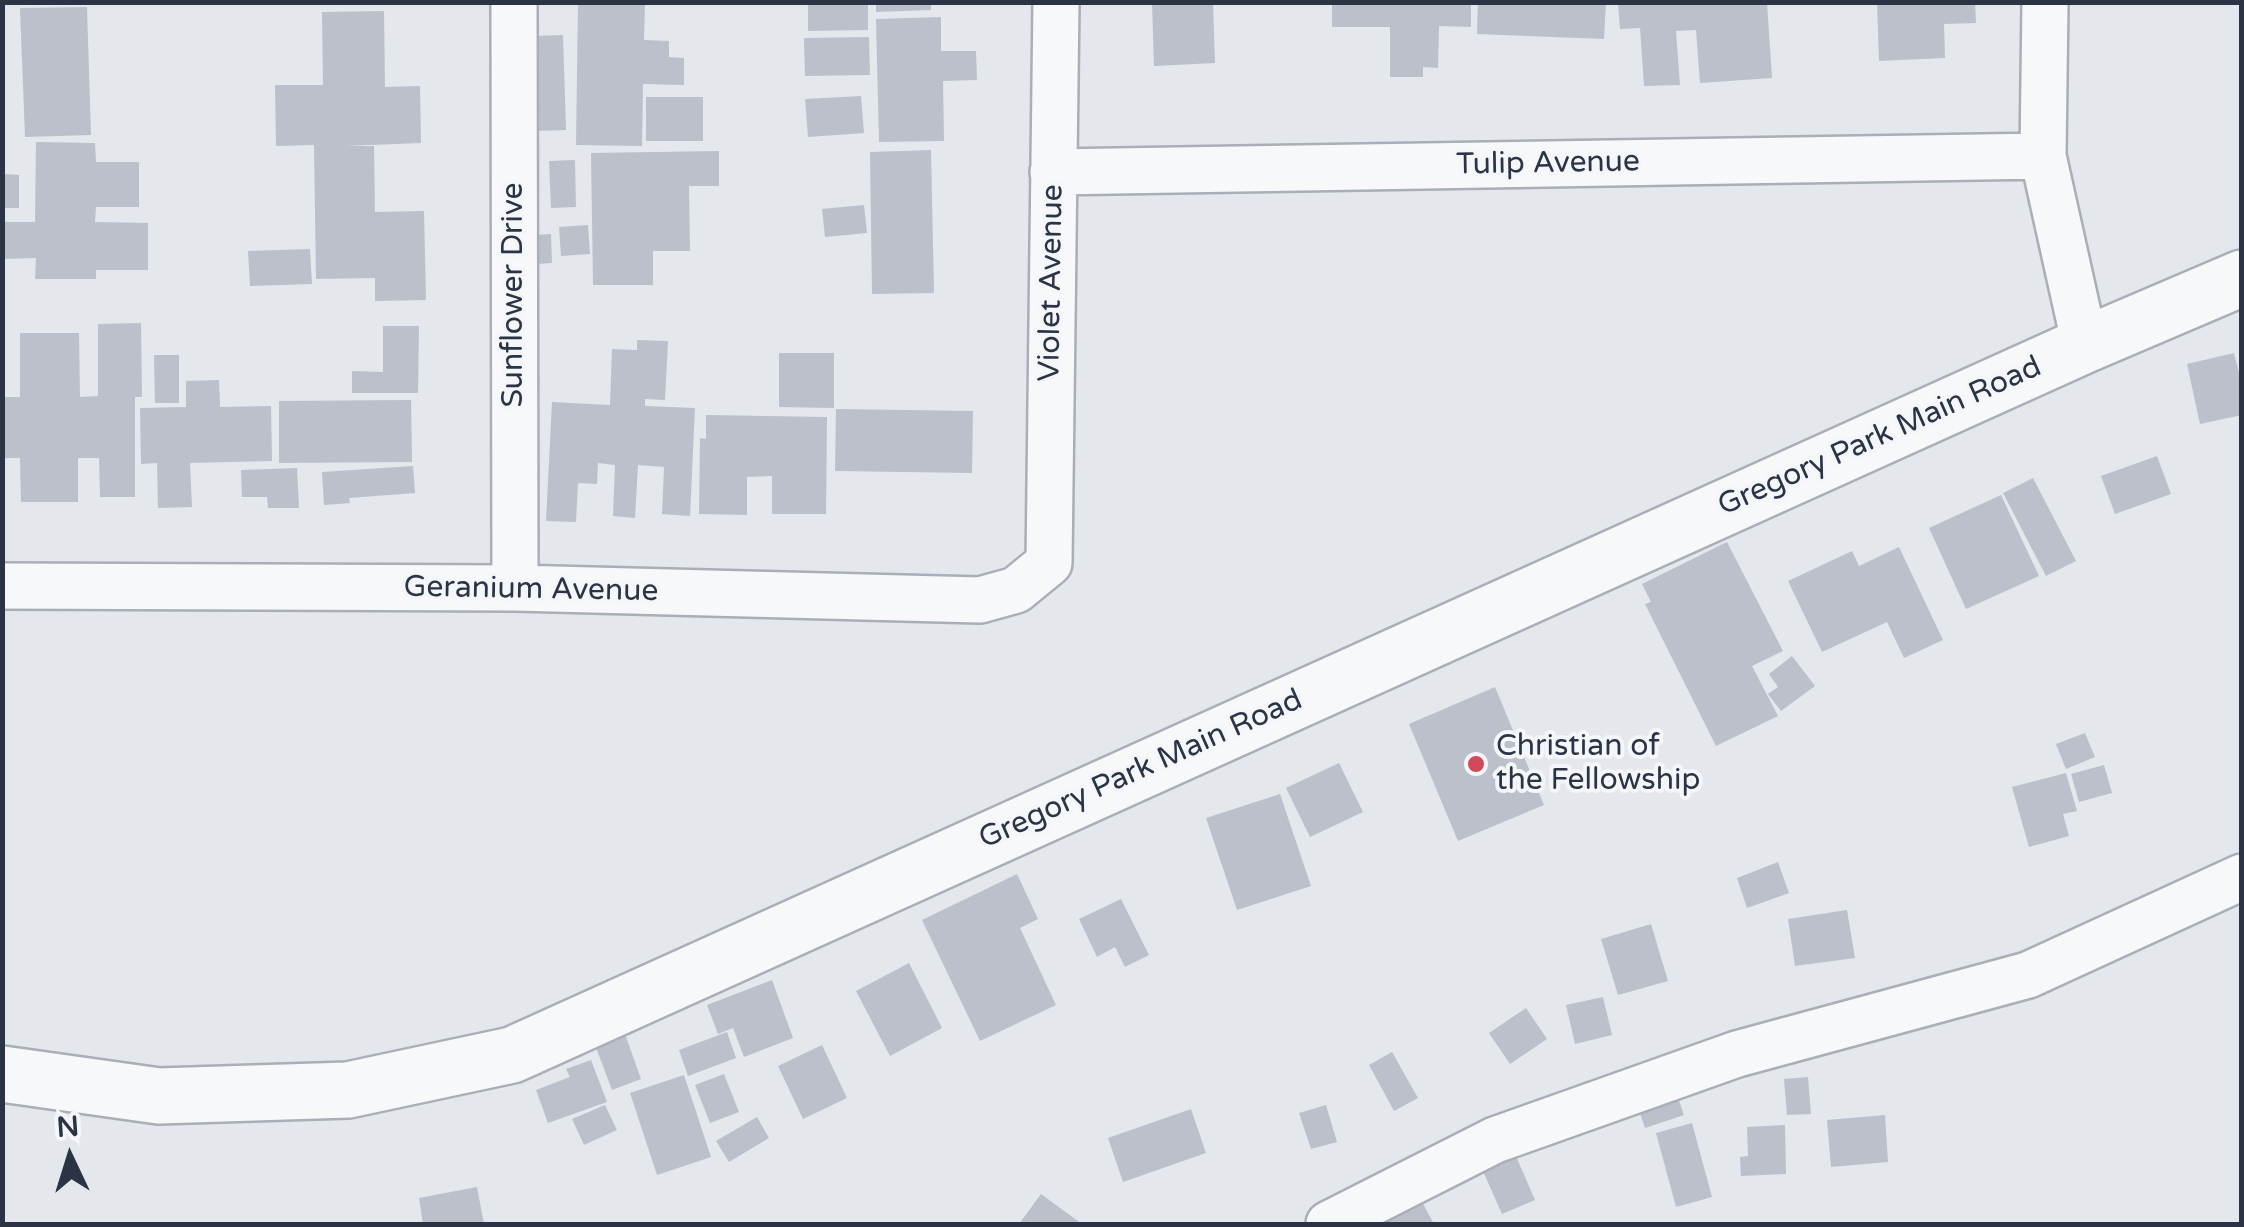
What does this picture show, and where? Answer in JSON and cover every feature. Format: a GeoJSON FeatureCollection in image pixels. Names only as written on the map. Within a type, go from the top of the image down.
{"type":"FeatureCollection","features":[{"type":"Feature","properties":{"kind":"street","name":"Sunflower Drive"},"geometry":{"type":"LineString","coordinates":[[514,2],[515,588]]}},
{"type":"Feature","properties":{"kind":"street","name":"Violet Avenue"},"geometry":{"type":"LineString","coordinates":[[1049,563],[1056,2]]}},
{"type":"Feature","properties":{"kind":"street"},"geometry":{"type":"LineString","coordinates":[[2045,2],[2044,156],[2085,345]]}},
{"type":"Feature","properties":{"kind":"street","name":"Tulip Avenue"},"geometry":{"type":"LineString","coordinates":[[1054,172],[2044,156]]}},
{"type":"Feature","properties":{"kind":"street","name":"Gregory Park Main Road"},"geometry":{"type":"LineString","coordinates":[[2,1074],[159,1096],[348,1090],[512,1054],[2085,345],[2242,278]]}},
{"type":"Feature","properties":{"kind":"street","name":"Geranium Avenue"},"geometry":{"type":"LineString","coordinates":[[2,586],[515,588],[980,600],[1016,590],[1049,563]]}},
{"type":"Feature","properties":{"kind":"street"},"geometry":{"type":"LineString","coordinates":[[1329,1224],[1496,1140],[1738,1054],[2028,974],[2242,877]]}},
{"type":"Feature","properties":{"kind":"building"},"geometry":{"type":"Polygon","coordinates":[[[808,2],[868,2],[868,30],[808,31],[808,2]]]}},
{"type":"Feature","properties":{"kind":"building"},"geometry":{"type":"Polygon","coordinates":[[[876,2],[931,2],[931,10],[876,12],[876,2]]]}},
{"type":"Feature","properties":{"kind":"building"},"geometry":{"type":"Polygon","coordinates":[[[1152,2],[1213,2],[1215,63],[1154,66],[1152,2]]]}},
{"type":"Feature","properties":{"kind":"building"},"geometry":{"type":"Polygon","coordinates":[[[1332,2],[1471,2],[1471,27],[1439,26],[1438,68],[1423,67],[1423,77],[1390,77],[1390,27],[1332,27],[1332,2]]]}},
{"type":"Feature","properties":{"kind":"building"},"geometry":{"type":"Polygon","coordinates":[[[1478,2],[1606,2],[1604,39],[1477,34],[1478,2]]]}},
{"type":"Feature","properties":{"kind":"building"},"geometry":{"type":"Polygon","coordinates":[[[1618,2],[1767,2],[1772,78],[1700,83],[1696,30],[1676,31],[1680,85],[1644,86],[1640,28],[1620,29],[1618,2]]]}},
{"type":"Feature","properties":{"kind":"building"},"geometry":{"type":"Polygon","coordinates":[[[1877,2],[1975,2],[1976,23],[1944,24],[1945,58],[1879,61],[1877,2]]]}},
{"type":"Feature","properties":{"kind":"building"},"geometry":{"type":"Polygon","coordinates":[[[578,3],[645,4],[644,40],[669,41],[669,57],[684,58],[684,85],[643,84],[642,146],[576,145],[578,3]]]}},
{"type":"Feature","properties":{"kind":"building"},"geometry":{"type":"Polygon","coordinates":[[[87,7],[91,135],[25,137],[20,8],[87,7]]]}},
{"type":"Feature","properties":{"kind":"building"},"geometry":{"type":"Polygon","coordinates":[[[384,11],[385,87],[420,86],[421,143],[345,146],[374,146],[375,212],[424,211],[426,300],[375,301],[375,278],[316,279],[314,145],[276,146],[275,85],[323,85],[322,12],[384,11]]]}},
{"type":"Feature","properties":{"kind":"building"},"geometry":{"type":"Polygon","coordinates":[[[941,17],[941,51],[976,51],[977,80],[943,81],[944,141],[879,142],[876,19],[941,17]]]}},
{"type":"Feature","properties":{"kind":"building"},"geometry":{"type":"Polygon","coordinates":[[[563,35],[566,130],[534,131],[531,36],[563,35]]]}},
{"type":"Feature","properties":{"kind":"building"},"geometry":{"type":"Polygon","coordinates":[[[869,37],[870,75],[805,76],[804,38],[869,37]]]}},
{"type":"Feature","properties":{"kind":"building"},"geometry":{"type":"Polygon","coordinates":[[[861,96],[864,133],[808,137],[805,99],[861,96]]]}},
{"type":"Feature","properties":{"kind":"building"},"geometry":{"type":"Polygon","coordinates":[[[646,97],[703,97],[703,141],[646,141],[646,97]]]}},
{"type":"Feature","properties":{"kind":"building"},"geometry":{"type":"Polygon","coordinates":[[[36,142],[95,143],[96,162],[139,162],[139,207],[96,207],[95,222],[148,223],[148,270],[96,270],[96,279],[35,279],[36,258],[2,259],[2,222],[35,222],[36,142]]]}},
{"type":"Feature","properties":{"kind":"building"},"geometry":{"type":"Polygon","coordinates":[[[931,150],[934,293],[872,294],[870,152],[931,150]]]}},
{"type":"Feature","properties":{"kind":"building"},"geometry":{"type":"Polygon","coordinates":[[[719,151],[719,186],[689,186],[690,251],[653,251],[653,285],[593,285],[591,153],[719,151]]]}},
{"type":"Feature","properties":{"kind":"building"},"geometry":{"type":"Polygon","coordinates":[[[575,160],[576,207],[551,208],[549,161],[575,160]]]}},
{"type":"Feature","properties":{"kind":"building"},"geometry":{"type":"Polygon","coordinates":[[[3,174],[19,175],[19,208],[3,208],[3,174]]]}},
{"type":"Feature","properties":{"kind":"building"},"geometry":{"type":"Polygon","coordinates":[[[864,205],[867,233],[825,237],[822,209],[864,205]]]}},
{"type":"Feature","properties":{"kind":"building"},"geometry":{"type":"Polygon","coordinates":[[[588,225],[590,254],[561,256],[559,227],[588,225]]]}},
{"type":"Feature","properties":{"kind":"building"},"geometry":{"type":"Polygon","coordinates":[[[551,234],[552,263],[520,265],[519,236],[551,234]]]}},
{"type":"Feature","properties":{"kind":"building"},"geometry":{"type":"Polygon","coordinates":[[[310,249],[312,284],[250,286],[248,251],[310,249]]]}},
{"type":"Feature","properties":{"kind":"building"},"geometry":{"type":"Polygon","coordinates":[[[141,323],[142,397],[135,397],[135,497],[100,497],[99,458],[78,458],[78,502],[21,502],[20,458],[2,458],[2,397],[20,397],[20,333],[79,333],[80,397],[98,396],[98,324],[141,323]]]}},
{"type":"Feature","properties":{"kind":"building"},"geometry":{"type":"Polygon","coordinates":[[[383,326],[419,326],[418,393],[352,393],[352,371],[383,372],[383,326]]]}},
{"type":"Feature","properties":{"kind":"building"},"geometry":{"type":"Polygon","coordinates":[[[637,340],[668,341],[665,400],[645,399],[645,406],[695,408],[690,516],[662,514],[664,467],[638,465],[635,518],[613,516],[615,465],[598,463],[597,484],[578,483],[576,522],[546,521],[552,402],[610,405],[612,349],[637,350],[637,340]]]}},
{"type":"Feature","properties":{"kind":"building"},"geometry":{"type":"Polygon","coordinates":[[[779,353],[834,353],[834,408],[779,407],[779,353]]]}},
{"type":"Feature","properties":{"kind":"building"},"geometry":{"type":"Polygon","coordinates":[[[2234,353],[2242,385],[2242,415],[2200,424],[2187,364],[2234,353]]]}},
{"type":"Feature","properties":{"kind":"building"},"geometry":{"type":"Polygon","coordinates":[[[154,355],[179,355],[179,403],[155,403],[154,355]]]}},
{"type":"Feature","properties":{"kind":"building"},"geometry":{"type":"Polygon","coordinates":[[[219,380],[220,407],[271,406],[272,461],[190,463],[192,507],[158,508],[157,463],[141,464],[140,408],[186,407],[186,381],[219,380]]]}},
{"type":"Feature","properties":{"kind":"building"},"geometry":{"type":"Polygon","coordinates":[[[411,400],[412,462],[279,463],[279,401],[411,400]]]}},
{"type":"Feature","properties":{"kind":"building"},"geometry":{"type":"Polygon","coordinates":[[[836,409],[973,411],[972,473],[835,471],[836,409]]]}},
{"type":"Feature","properties":{"kind":"building"},"geometry":{"type":"Polygon","coordinates":[[[706,415],[827,417],[826,514],[772,514],[772,476],[747,477],[747,515],[699,514],[700,438],[706,439],[706,415]]]}},
{"type":"Feature","properties":{"kind":"building"},"geometry":{"type":"Polygon","coordinates":[[[2157,456],[2171,494],[2115,514],[2101,476],[2157,456]]]}},
{"type":"Feature","properties":{"kind":"building"},"geometry":{"type":"Polygon","coordinates":[[[413,466],[415,493],[349,498],[350,503],[324,505],[322,472],[413,466]]]}},
{"type":"Feature","properties":{"kind":"building"},"geometry":{"type":"Polygon","coordinates":[[[297,468],[299,508],[268,508],[267,497],[242,497],[241,470],[297,468]]]}},
{"type":"Feature","properties":{"kind":"building"},"geometry":{"type":"Polygon","coordinates":[[[2033,478],[2076,561],[2046,576],[2003,493],[2033,478]]]}},
{"type":"Feature","properties":{"kind":"building"},"geometry":{"type":"Polygon","coordinates":[[[2001,495],[2039,576],[1966,609],[1929,528],[2001,495]]]}},
{"type":"Feature","properties":{"kind":"building"},"geometry":{"type":"Polygon","coordinates":[[[1727,542],[1783,651],[1752,666],[1778,716],[1716,746],[1645,604],[1651,602],[1642,584],[1727,542]]]}},
{"type":"Feature","properties":{"kind":"building"},"geometry":{"type":"Polygon","coordinates":[[[1899,547],[1943,640],[1904,658],[1887,622],[1822,652],[1788,581],[1852,551],[1859,566],[1899,547]]]}},
{"type":"Feature","properties":{"kind":"building"},"geometry":{"type":"Polygon","coordinates":[[[1792,656],[1815,686],[1781,711],[1768,694],[1778,687],[1769,674],[1792,656]]]}},
{"type":"Feature","properties":{"kind":"building","name":"Christian of the Fellowship"},"geometry":{"type":"Polygon","coordinates":[[[1495,687],[1544,805],[1458,841],[1409,724],[1495,687]]]}},
{"type":"Feature","properties":{"kind":"building"},"geometry":{"type":"Polygon","coordinates":[[[2085,733],[2095,757],[2066,769],[2056,744],[2085,733]]]}},
{"type":"Feature","properties":{"kind":"building"},"geometry":{"type":"Polygon","coordinates":[[[1339,763],[1363,812],[1310,837],[1286,788],[1339,763]]]}},
{"type":"Feature","properties":{"kind":"building"},"geometry":{"type":"Polygon","coordinates":[[[2104,765],[2112,793],[2079,802],[2071,774],[2104,765]]]}},
{"type":"Feature","properties":{"kind":"building"},"geometry":{"type":"Polygon","coordinates":[[[2066,773],[2077,811],[2063,814],[2069,836],[2029,847],[2012,787],[2066,773]]]}},
{"type":"Feature","properties":{"kind":"building"},"geometry":{"type":"Polygon","coordinates":[[[1280,794],[1311,886],[1237,910],[1206,818],[1280,794]]]}},
{"type":"Feature","properties":{"kind":"building"},"geometry":{"type":"Polygon","coordinates":[[[1778,862],[1789,893],[1747,908],[1737,878],[1778,862]]]}},
{"type":"Feature","properties":{"kind":"building"},"geometry":{"type":"Polygon","coordinates":[[[1017,874],[1038,919],[1020,928],[1056,1005],[980,1041],[922,920],[1017,874]]]}},
{"type":"Feature","properties":{"kind":"building"},"geometry":{"type":"Polygon","coordinates":[[[1121,899],[1149,955],[1125,967],[1115,947],[1097,957],[1079,919],[1121,899]]]}},
{"type":"Feature","properties":{"kind":"building"},"geometry":{"type":"Polygon","coordinates":[[[1847,910],[1855,958],[1795,966],[1788,919],[1847,910]]]}},
{"type":"Feature","properties":{"kind":"building"},"geometry":{"type":"Polygon","coordinates":[[[1651,924],[1668,981],[1618,995],[1601,939],[1651,924]]]}},
{"type":"Feature","properties":{"kind":"building"},"geometry":{"type":"Polygon","coordinates":[[[909,963],[942,1028],[890,1056],[856,991],[909,963]]]}},
{"type":"Feature","properties":{"kind":"building"},"geometry":{"type":"Polygon","coordinates":[[[772,980],[793,1038],[744,1057],[733,1028],[718,1034],[707,1005],[772,980]]]}},
{"type":"Feature","properties":{"kind":"building"},"geometry":{"type":"Polygon","coordinates":[[[1603,997],[1612,1035],[1575,1044],[1566,1005],[1603,997]]]}},
{"type":"Feature","properties":{"kind":"building"},"geometry":{"type":"Polygon","coordinates":[[[1526,1008],[1547,1039],[1510,1064],[1489,1033],[1526,1008]]]}},
{"type":"Feature","properties":{"kind":"building"},"geometry":{"type":"Polygon","coordinates":[[[727,1032],[736,1058],[688,1076],[679,1050],[727,1032]]]}},
{"type":"Feature","properties":{"kind":"building"},"geometry":{"type":"Polygon","coordinates":[[[625,1034],[641,1079],[612,1090],[595,1045],[625,1034]]]}},
{"type":"Feature","properties":{"kind":"building"},"geometry":{"type":"Polygon","coordinates":[[[822,1045],[847,1098],[803,1119],[778,1066],[822,1045]]]}},
{"type":"Feature","properties":{"kind":"building"},"geometry":{"type":"Polygon","coordinates":[[[1392,1052],[1418,1098],[1394,1111],[1369,1065],[1392,1052]]]}},
{"type":"Feature","properties":{"kind":"building"},"geometry":{"type":"Polygon","coordinates":[[[591,1060],[607,1102],[548,1123],[536,1090],[570,1077],[566,1069],[591,1060]]]}},
{"type":"Feature","properties":{"kind":"building"},"geometry":{"type":"Polygon","coordinates":[[[724,1074],[739,1112],[710,1123],[695,1085],[724,1074]]]}},
{"type":"Feature","properties":{"kind":"building"},"geometry":{"type":"Polygon","coordinates":[[[684,1075],[711,1157],[657,1175],[630,1093],[684,1075]]]}},
{"type":"Feature","properties":{"kind":"building"},"geometry":{"type":"Polygon","coordinates":[[[1808,1077],[1811,1114],[1787,1115],[1784,1079],[1808,1077]]]}},
{"type":"Feature","properties":{"kind":"building"},"geometry":{"type":"Polygon","coordinates":[[[1674,1086],[1684,1115],[1645,1128],[1635,1098],[1674,1086]]]}},
{"type":"Feature","properties":{"kind":"building"},"geometry":{"type":"Polygon","coordinates":[[[605,1105],[617,1130],[584,1145],[572,1119],[605,1105]]]}},
{"type":"Feature","properties":{"kind":"building"},"geometry":{"type":"Polygon","coordinates":[[[1326,1105],[1337,1142],[1311,1149],[1299,1113],[1326,1105]]]}},
{"type":"Feature","properties":{"kind":"building"},"geometry":{"type":"Polygon","coordinates":[[[1191,1109],[1206,1153],[1123,1182],[1108,1138],[1191,1109]]]}},
{"type":"Feature","properties":{"kind":"building"},"geometry":{"type":"Polygon","coordinates":[[[1885,1115],[1888,1162],[1831,1167],[1827,1120],[1885,1115]]]}},
{"type":"Feature","properties":{"kind":"building"},"geometry":{"type":"Polygon","coordinates":[[[757,1117],[769,1138],[729,1162],[716,1141],[757,1117]]]}},
{"type":"Feature","properties":{"kind":"building"},"geometry":{"type":"Polygon","coordinates":[[[1692,1123],[1712,1197],[1676,1207],[1656,1133],[1692,1123]]]}},
{"type":"Feature","properties":{"kind":"building"},"geometry":{"type":"Polygon","coordinates":[[[1785,1125],[1786,1174],[1741,1176],[1740,1157],[1748,1156],[1747,1127],[1785,1125]]]}},
{"type":"Feature","properties":{"kind":"building"},"geometry":{"type":"Polygon","coordinates":[[[1515,1154],[1535,1200],[1502,1214],[1482,1169],[1515,1154]]]}},
{"type":"Feature","properties":{"kind":"building"},"geometry":{"type":"Polygon","coordinates":[[[477,1187],[484,1224],[423,1224],[419,1198],[477,1187]]]}},
{"type":"Feature","properties":{"kind":"building"},"geometry":{"type":"Polygon","coordinates":[[[1415,1189],[1434,1224],[1351,1224],[1415,1189]]]}},
{"type":"Feature","properties":{"kind":"building"},"geometry":{"type":"Polygon","coordinates":[[[1041,1194],[1082,1224],[1019,1224],[1041,1194]]]}},
{"type":"Feature","properties":{"kind":"place","name":"Christian of the Fellowship"},"geometry":{"type":"Point","coordinates":[1476,764]}}]}
